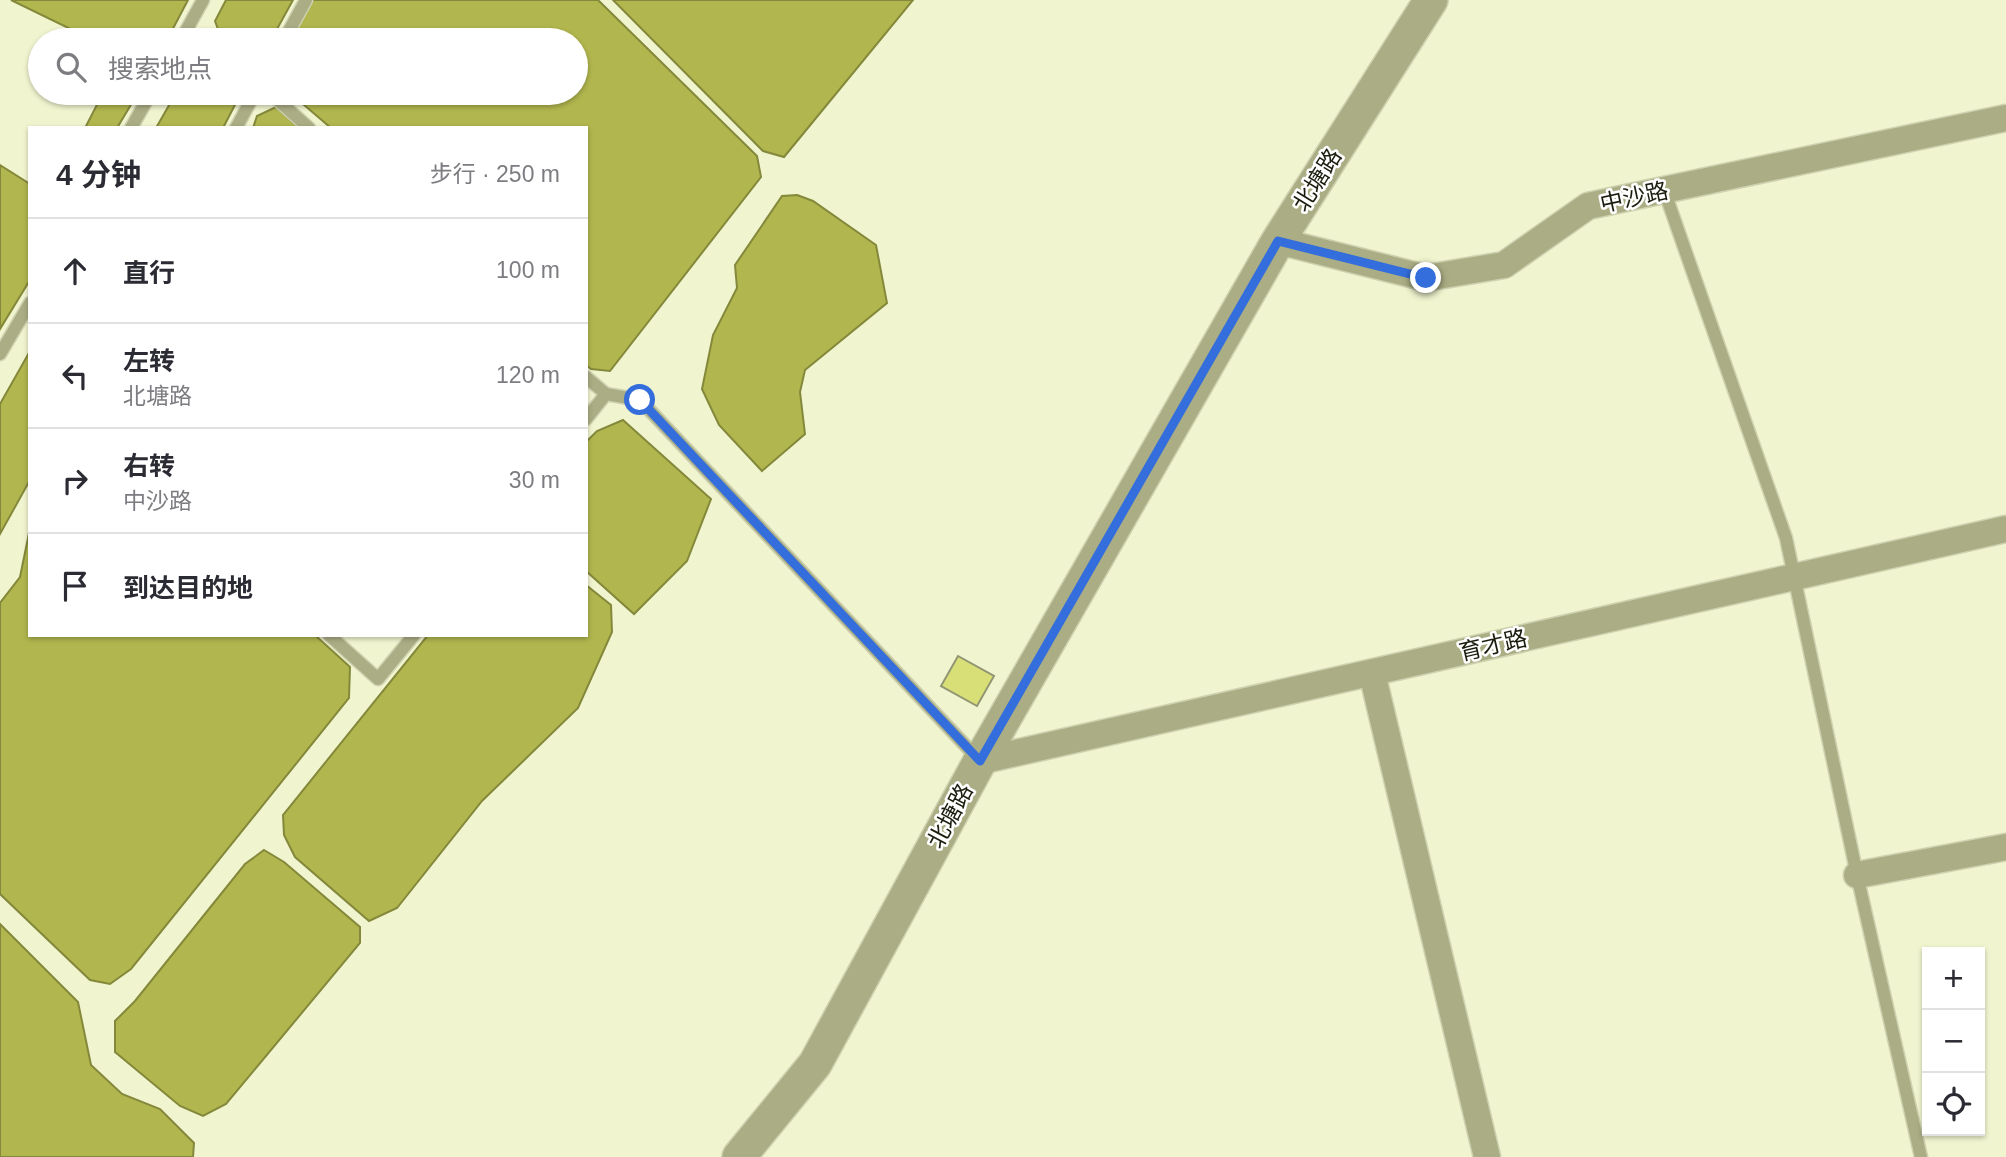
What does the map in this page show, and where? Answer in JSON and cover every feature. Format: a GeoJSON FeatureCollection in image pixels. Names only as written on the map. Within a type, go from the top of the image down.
{"type":"FeatureCollection","features":[{"type":"Feature","properties":{"kind":"street","name":"北塘路"},"geometry":{"type":"LineString","coordinates":[[739,1157],[815,1064],[980,761],[1278,241],[1423,6]]}},
{"type":"Feature","properties":{"kind":"street","name":"中沙路"},"geometry":{"type":"LineString","coordinates":[[1278,241],[1426,278],[1504,265],[1588,206],[2006,118]]}},
{"type":"Feature","properties":{"kind":"street","name":"育才路"},"geometry":{"type":"LineString","coordinates":[[980,761],[2006,529]]}},
{"type":"Feature","properties":{"kind":"street"},"geometry":{"type":"LineString","coordinates":[[1372,673],[1486,1157]]}},
{"type":"Feature","properties":{"kind":"street"},"geometry":{"type":"LineString","coordinates":[[1857,875],[2006,848]]}},
{"type":"Feature","properties":{"kind":"lane"},"geometry":{"type":"LineString","coordinates":[[187,28],[202,0]]}},
{"type":"Feature","properties":{"kind":"lane"},"geometry":{"type":"LineString","coordinates":[[291,28],[306,0]]}},
{"type":"Feature","properties":{"kind":"lane"},"geometry":{"type":"LineString","coordinates":[[132,126],[144,105]]}},
{"type":"Feature","properties":{"kind":"lane"},"geometry":{"type":"LineString","coordinates":[[237,126],[249,105]]}},
{"type":"Feature","properties":{"kind":"lane"},"geometry":{"type":"LineString","coordinates":[[283,105],[307,126]]}},
{"type":"Feature","properties":{"kind":"lane"},"geometry":{"type":"LineString","coordinates":[[1664,190],[1786,538],[1857,875],[1921,1157]]}},
{"type":"Feature","properties":{"kind":"lane"},"geometry":{"type":"LineString","coordinates":[[0,354],[28,306]]}},
{"type":"Feature","properties":{"kind":"lane"},"geometry":{"type":"LineString","coordinates":[[588,379],[606,394],[640,400],[980,761]]}},
{"type":"Feature","properties":{"kind":"lane"},"geometry":{"type":"LineString","coordinates":[[588,416],[606,394]]}},
{"type":"Feature","properties":{"kind":"lane"},"geometry":{"type":"LineString","coordinates":[[331,637],[379,679],[412,637]]}},
{"type":"Feature","properties":{"kind":"shaded area"},"geometry":{"type":"Polygon","coordinates":[[[11,0],[188,0],[173,28],[68,28],[11,0]]]}},
{"type":"Feature","properties":{"kind":"shaded area"},"geometry":{"type":"Polygon","coordinates":[[[226,0],[293,0],[278,28],[218,28],[215,21],[226,0]]]}},
{"type":"Feature","properties":{"kind":"shaded area"},"geometry":{"type":"Polygon","coordinates":[[[313,0],[598,0],[757,156],[761,177],[610,371],[591,369],[588,367],[588,126],[329,126],[304,105],[588,105],[588,28],[297,28],[313,0]]]}},
{"type":"Feature","properties":{"kind":"shaded area"},"geometry":{"type":"Polygon","coordinates":[[[613,0],[913,0],[784,157],[763,151],[613,0]]]}},
{"type":"Feature","properties":{"kind":"shaded area"},"geometry":{"type":"Polygon","coordinates":[[[97,105],[131,105],[118,126],[86,126],[97,105]]]}},
{"type":"Feature","properties":{"kind":"shaded area"},"geometry":{"type":"Polygon","coordinates":[[[169,105],[235,105],[224,126],[157,126],[169,105]]]}},
{"type":"Feature","properties":{"kind":"shaded area"},"geometry":{"type":"Polygon","coordinates":[[[276,107],[297,126],[254,126],[257,116],[276,107]]]}},
{"type":"Feature","properties":{"kind":"shaded area"},"geometry":{"type":"Polygon","coordinates":[[[0,165],[28,183],[28,283],[0,329],[0,165]]]}},
{"type":"Feature","properties":{"kind":"shaded area"},"geometry":{"type":"Polygon","coordinates":[[[797,195],[813,201],[876,245],[887,303],[805,370],[800,392],[805,434],[762,471],[719,425],[702,389],[713,335],[737,288],[735,265],[782,196],[797,195]]]}},
{"type":"Feature","properties":{"kind":"shaded area"},"geometry":{"type":"Polygon","coordinates":[[[28,355],[28,484],[0,534],[0,404],[28,355]]]}},
{"type":"Feature","properties":{"kind":"shaded area"},"geometry":{"type":"Polygon","coordinates":[[[623,420],[711,499],[687,561],[634,614],[588,573],[588,440],[597,431],[623,420]]]}},
{"type":"Feature","properties":{"kind":"shaded area"},"geometry":{"type":"Polygon","coordinates":[[[28,538],[28,637],[317,637],[350,667],[349,698],[131,969],[110,984],[90,980],[0,894],[0,603],[20,577],[28,538]]]}},
{"type":"Feature","properties":{"kind":"shaded area"},"geometry":{"type":"Polygon","coordinates":[[[588,587],[611,605],[612,632],[578,708],[482,801],[397,908],[369,921],[295,857],[284,835],[283,815],[426,637],[588,637],[588,587]]]}},
{"type":"Feature","properties":{"kind":"shaded area"},"geometry":{"type":"Polygon","coordinates":[[[264,850],[284,862],[360,927],[360,943],[226,1104],[203,1116],[180,1106],[115,1052],[115,1021],[135,1001],[245,864],[264,850]]]}},
{"type":"Feature","properties":{"kind":"shaded area"},"geometry":{"type":"Polygon","coordinates":[[[0,924],[78,1002],[91,1065],[122,1094],[160,1109],[194,1143],[193,1157],[0,1157],[0,924]]]}},
{"type":"Feature","properties":{"kind":"building"},"geometry":{"type":"Polygon","coordinates":[[[958,656],[994,676],[977,706],[941,686],[958,656]]]}},
{"type":"Feature","properties":{"kind":"route"},"geometry":{"type":"LineString","coordinates":[[640,400],[980,761],[1278,241],[1426,278]]}}]}
